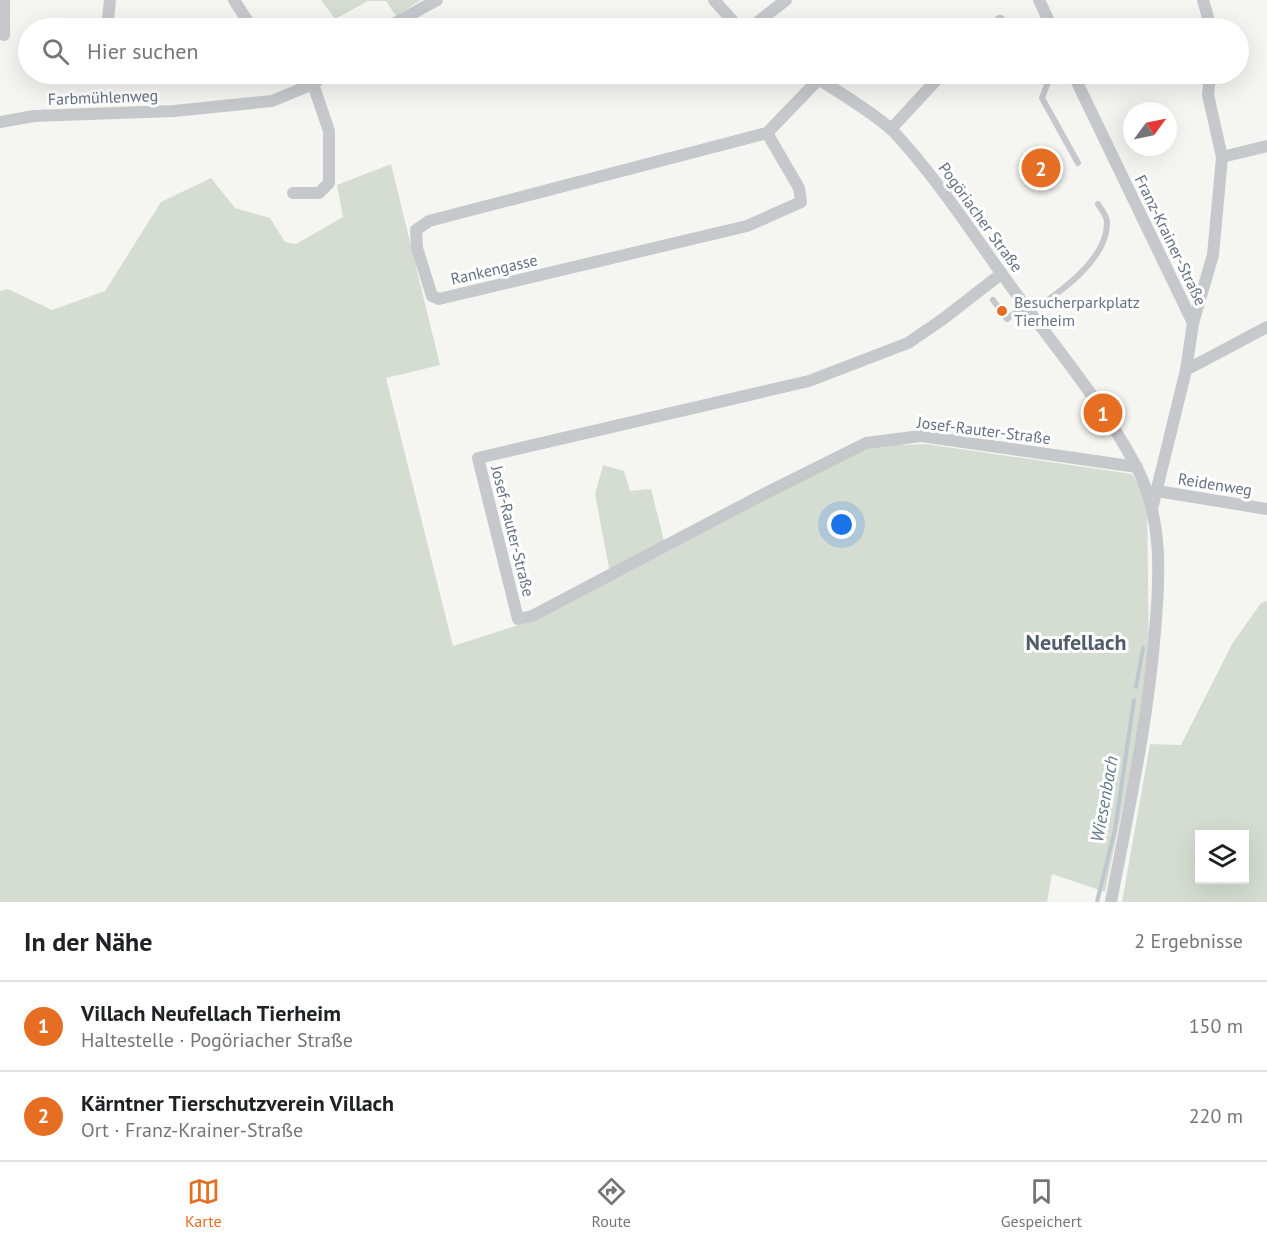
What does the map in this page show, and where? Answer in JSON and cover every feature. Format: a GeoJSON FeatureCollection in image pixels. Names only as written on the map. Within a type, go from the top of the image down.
{"type":"FeatureCollection","features":[{"type":"Feature","properties":{"kind":"street"},"geometry":{"type":"LineString","coordinates":[[4,0],[4,35]]}},
{"type":"Feature","properties":{"kind":"street"},"geometry":{"type":"LineString","coordinates":[[108,18],[110,0]]}},
{"type":"Feature","properties":{"kind":"street"},"geometry":{"type":"LineString","coordinates":[[234,0],[246,18]]}},
{"type":"Feature","properties":{"kind":"street"},"geometry":{"type":"LineString","coordinates":[[404,18],[437,0]]}},
{"type":"Feature","properties":{"kind":"street"},"geometry":{"type":"LineString","coordinates":[[714,0],[730,18]]}},
{"type":"Feature","properties":{"kind":"street"},"geometry":{"type":"LineString","coordinates":[[763,18],[786,0]]}},
{"type":"Feature","properties":{"kind":"street"},"geometry":{"type":"LineString","coordinates":[[1039,0],[1047,18]]}},
{"type":"Feature","properties":{"kind":"street"},"geometry":{"type":"LineString","coordinates":[[1203,0],[1208,18]]}},
{"type":"Feature","properties":{"kind":"street"},"geometry":{"type":"LineString","coordinates":[[293,193],[319,193],[329,183],[329,131],[313,84]]}},
{"type":"Feature","properties":{"kind":"street","name":"Farbmühlenweg"},"geometry":{"type":"LineString","coordinates":[[0,122],[34,117],[174,111],[272,101],[313,84]]}},
{"type":"Feature","properties":{"kind":"street"},"geometry":{"type":"LineString","coordinates":[[767,133],[807,84]]}},
{"type":"Feature","properties":{"kind":"street","name":"Pogöriacher Straße"},"geometry":{"type":"LineString","coordinates":[[826,84],[891,129],[939,186],[1103,413],[1137,467],[1152,509],[1158,545],[1158,597],[1150,697],[1111,902]]}},
{"type":"Feature","properties":{"kind":"street"},"geometry":{"type":"LineString","coordinates":[[891,129],[933,84]]}},
{"type":"Feature","properties":{"kind":"street","name":"Franz-Krainer-Straße"},"geometry":{"type":"LineString","coordinates":[[1078,84],[1193,324]]}},
{"type":"Feature","properties":{"kind":"street","name":"Franz-Krainer-Straße"},"geometry":{"type":"LineString","coordinates":[[1152,509],[1186,370],[1193,324],[1213,255],[1222,157],[1209,95],[1210,84]]}},
{"type":"Feature","properties":{"kind":"street","name":"Rankengasse"},"geometry":{"type":"LineString","coordinates":[[767,133],[799,188],[801,202],[747,226],[439,299],[432,296],[417,248],[416,230],[429,221],[767,133]]}},
{"type":"Feature","properties":{"kind":"street"},"geometry":{"type":"LineString","coordinates":[[1222,157],[1267,146]]}},
{"type":"Feature","properties":{"kind":"street","name":"Josef-Rauter-Straße"},"geometry":{"type":"LineString","coordinates":[[1001,274],[943,320],[908,343],[809,381],[478,458],[518,619],[532,616],[866,443],[921,436],[1137,467]]}},
{"type":"Feature","properties":{"kind":"street"},"geometry":{"type":"LineString","coordinates":[[1186,370],[1267,327]]}},
{"type":"Feature","properties":{"kind":"street","name":"Reidenweg"},"geometry":{"type":"LineString","coordinates":[[1157,491],[1267,509]]}},
{"type":"Feature","properties":{"kind":"lane"},"geometry":{"type":"LineString","coordinates":[[1047,84],[1042,98],[1078,164]]}},
{"type":"Feature","properties":{"kind":"lane"},"geometry":{"type":"LineString","coordinates":[[993,300],[1007,319],[1027,309],[1082,273],[1103,243],[1107,219],[1098,204]]}},
{"type":"Feature","properties":{"kind":"shaded area"},"geometry":{"type":"Polygon","coordinates":[[[321,0],[421,0],[396,16],[386,1],[368,1],[334,18],[321,0]]]}},
{"type":"Feature","properties":{"kind":"shaded area"},"geometry":{"type":"Polygon","coordinates":[[[391,164],[440,365],[386,378],[453,646],[537,619],[611,579],[595,494],[603,465],[624,471],[630,491],[651,489],[666,549],[867,446],[926,444],[1132,474],[1147,499],[1149,658],[1145,702],[1105,892],[1052,874],[1047,902],[0,902],[0,291],[8,289],[52,310],[105,291],[161,202],[211,178],[235,208],[270,218],[285,242],[296,244],[343,217],[337,185],[391,164]]]}},
{"type":"Feature","properties":{"kind":"shaded area"},"geometry":{"type":"Polygon","coordinates":[[[1267,601],[1267,902],[1122,902],[1150,744],[1181,745],[1232,644],[1261,603],[1267,601]]]}},
{"type":"Feature","properties":{"kind":"waterway","name":"Wiesenbach"},"geometry":{"type":"LineString","coordinates":[[1136,687],[1143,648]]}},
{"type":"Feature","properties":{"kind":"waterway","name":"Wiesenbach"},"geometry":{"type":"LineString","coordinates":[[1097,902],[1115,829],[1134,700]]}},
{"type":"Feature","properties":{"kind":"place","name":"Kärntner Tierschutzverein Villach"},"geometry":{"type":"Point","coordinates":[1041,168]}},
{"type":"Feature","properties":{"kind":"place","name":"Besucherparkplatz Tierheim"},"geometry":{"type":"Point","coordinates":[1002,311]}},
{"type":"Feature","properties":{"kind":"place","name":"Villach Neufellach Tierheim"},"geometry":{"type":"Point","coordinates":[1103,413]}},
{"type":"Feature","properties":{"kind":"district","name":"Neufellach"},"geometry":{"type":"Point","coordinates":[1076,642]}}]}
